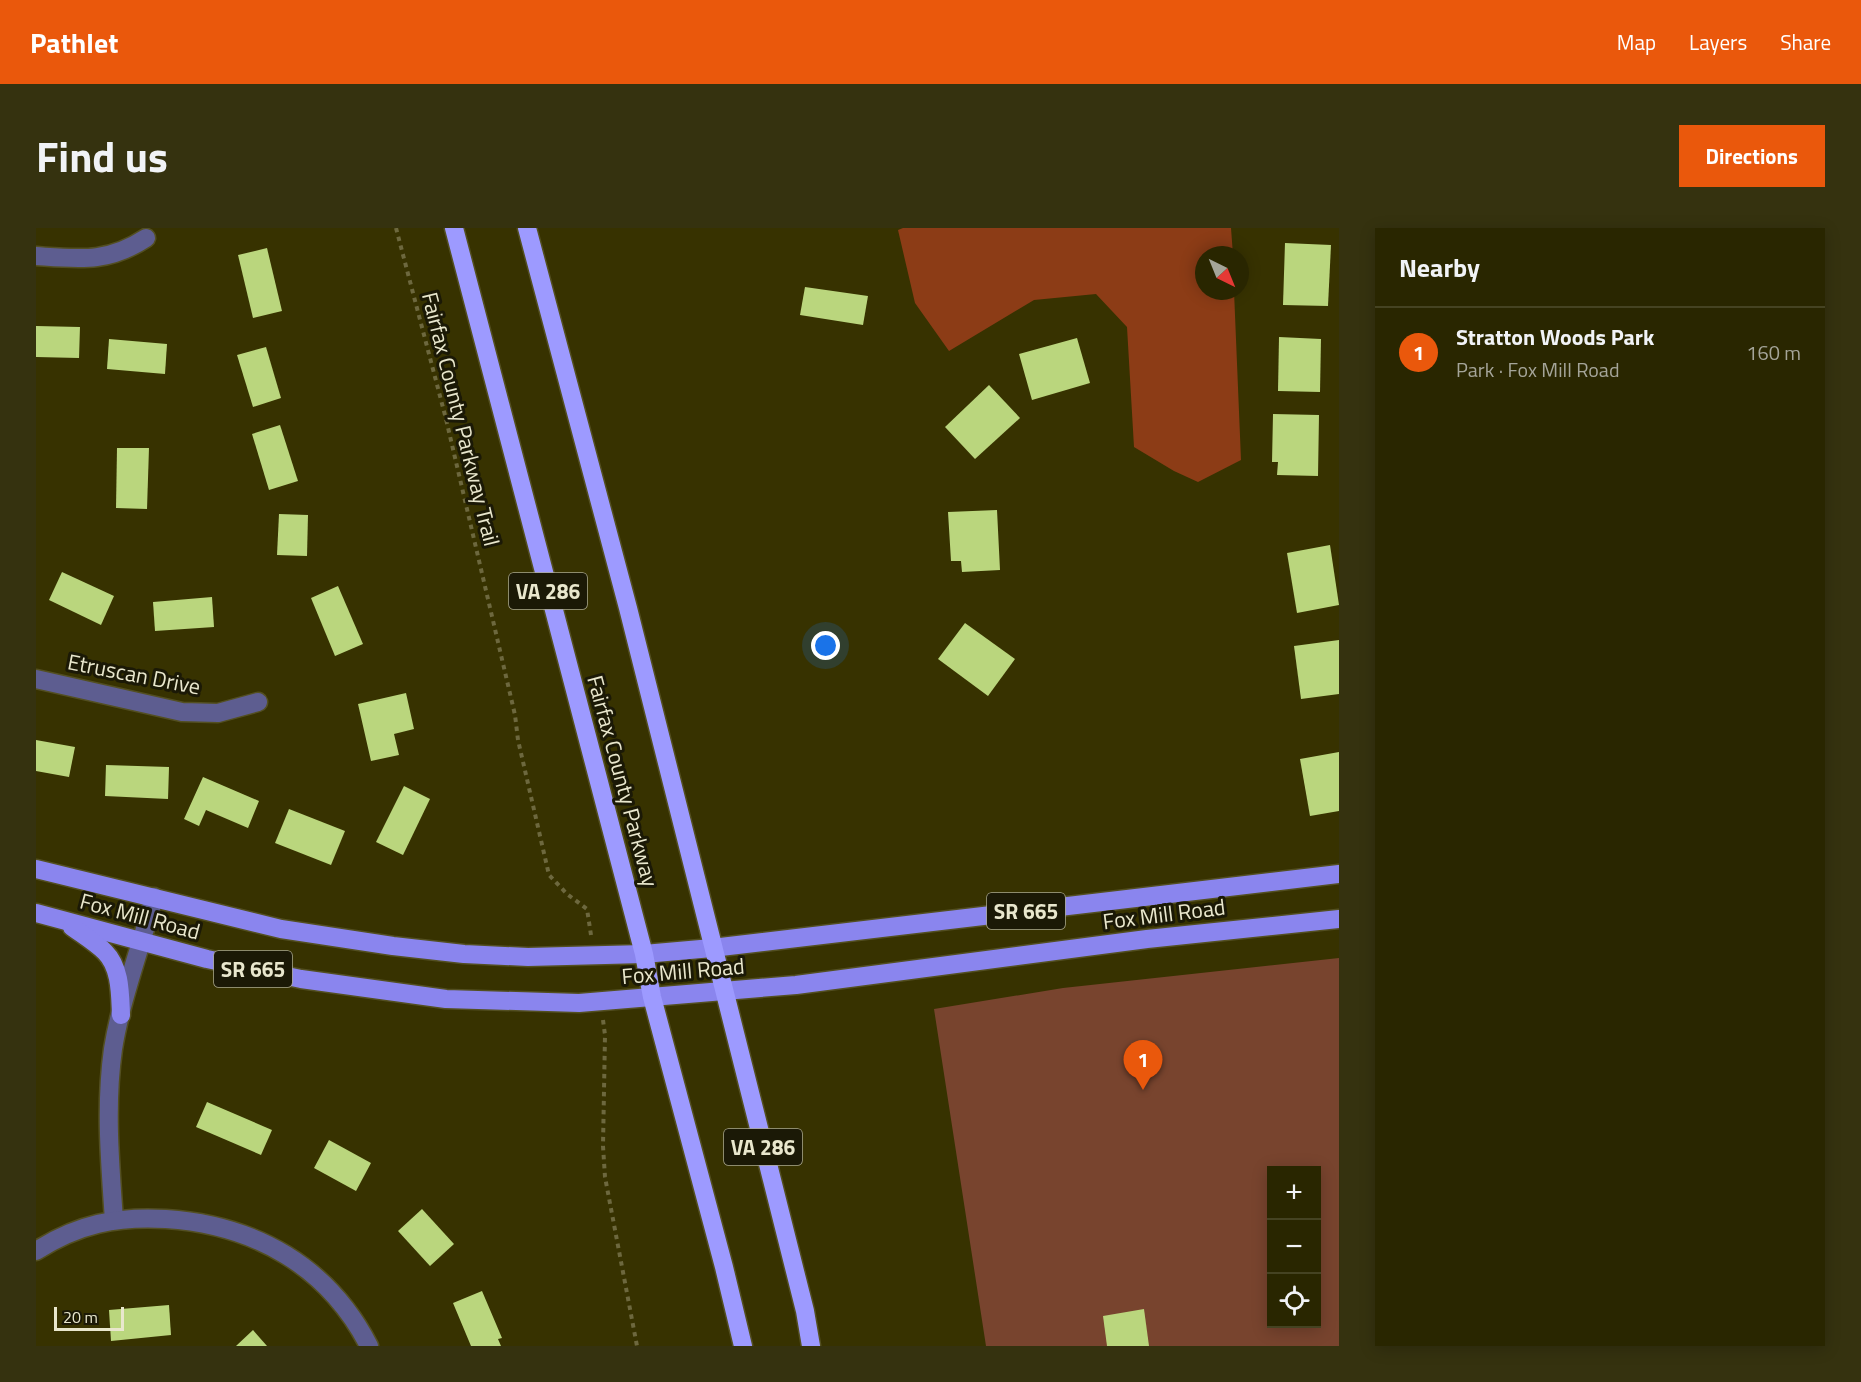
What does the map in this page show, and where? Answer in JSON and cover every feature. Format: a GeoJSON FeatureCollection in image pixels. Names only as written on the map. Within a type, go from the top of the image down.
{"type":"FeatureCollection","features":[{"type":"Feature","properties":{"kind":"highway","name":"Fairfax County Parkway"},"geometry":{"type":"LineString","coordinates":[[454,228],[644,954],[652,997],[743,1346]]}},
{"type":"Feature","properties":{"kind":"highway","name":"Fairfax County Parkway"},"geometry":{"type":"LineString","coordinates":[[527,228],[628,608],[805,1311],[811,1346]]}},
{"type":"Feature","properties":{"kind":"main road","name":"Fox Mill Road"},"geometry":{"type":"LineString","coordinates":[[36,870],[281,929],[393,946],[464,954],[528,957],[644,954],[712,948],[1339,874]]}},
{"type":"Feature","properties":{"kind":"main road","name":"Fox Mill Road"},"geometry":{"type":"LineString","coordinates":[[36,913],[207,959],[301,980],[446,999],[601,1002],[723,992],[948,966],[1147,939],[1339,919]]}},
{"type":"Feature","properties":{"kind":"main road"},"geometry":{"type":"LineString","coordinates":[[63,920],[110,958],[117,974],[121,1015]]}},
{"type":"Feature","properties":{"kind":"street"},"geometry":{"type":"LineString","coordinates":[[36,256],[84,260],[110,256],[146,238]]}},
{"type":"Feature","properties":{"kind":"street","name":"Etruscan Drive"},"geometry":{"type":"LineString","coordinates":[[36,679],[182,712],[218,713],[258,702]]}},
{"type":"Feature","properties":{"kind":"street"},"geometry":{"type":"LineString","coordinates":[[114,1220],[108,1148],[108,1098],[113,1050],[154,897]]}},
{"type":"Feature","properties":{"kind":"street"},"geometry":{"type":"LineString","coordinates":[[36,1251],[88,1226],[114,1220],[141,1218],[195,1221],[215,1225],[264,1242],[291,1258],[325,1285],[353,1318],[369,1346]]}},
{"type":"Feature","properties":{"kind":"path","name":"Fairfax County Parkway Trail"},"geometry":{"type":"LineString","coordinates":[[396,228],[479,556],[549,874],[567,894],[587,909],[595,956]]}},
{"type":"Feature","properties":{"kind":"path"},"geometry":{"type":"LineString","coordinates":[[601,1002],[605,1035],[604,1169],[617,1249],[637,1346]]}},
{"type":"Feature","properties":{"kind":"shaded area"},"geometry":{"type":"Polygon","coordinates":[[[903,228],[1231,228],[1232,246],[1195,246],[1195,300],[1234,300],[1241,460],[1198,482],[1174,471],[1134,447],[1127,327],[1096,294],[1034,300],[949,351],[915,303],[898,230],[903,228]]]}},
{"type":"Feature","properties":{"kind":"shaded area"},"geometry":{"type":"Polygon","coordinates":[[[1339,958],[1339,1346],[986,1346],[934,1009],[1063,988],[1339,958]]]}},
{"type":"Feature","properties":{"kind":"building"},"geometry":{"type":"Polygon","coordinates":[[[1285,243],[1331,245],[1328,306],[1283,305],[1285,243]]]}},
{"type":"Feature","properties":{"kind":"building"},"geometry":{"type":"Polygon","coordinates":[[[267,248],[282,311],[253,318],[238,255],[267,248]]]}},
{"type":"Feature","properties":{"kind":"building"},"geometry":{"type":"Polygon","coordinates":[[[805,287],[868,296],[863,325],[800,315],[805,287]]]}},
{"type":"Feature","properties":{"kind":"building"},"geometry":{"type":"Polygon","coordinates":[[[36,326],[80,327],[79,358],[36,357],[36,326]]]}},
{"type":"Feature","properties":{"kind":"building"},"geometry":{"type":"Polygon","coordinates":[[[1279,337],[1321,339],[1320,392],[1278,391],[1279,337]]]}},
{"type":"Feature","properties":{"kind":"building"},"geometry":{"type":"Polygon","coordinates":[[[1077,338],[1090,383],[1032,400],[1019,354],[1077,338]]]}},
{"type":"Feature","properties":{"kind":"building"},"geometry":{"type":"Polygon","coordinates":[[[109,339],[167,344],[165,374],[107,369],[109,339]]]}},
{"type":"Feature","properties":{"kind":"building"},"geometry":{"type":"Polygon","coordinates":[[[266,347],[281,398],[253,407],[237,355],[266,347]]]}},
{"type":"Feature","properties":{"kind":"building"},"geometry":{"type":"Polygon","coordinates":[[[989,385],[1020,418],[975,459],[945,427],[989,385]]]}},
{"type":"Feature","properties":{"kind":"building"},"geometry":{"type":"Polygon","coordinates":[[[1273,414],[1319,415],[1318,476],[1277,475],[1278,462],[1272,462],[1273,414]]]}},
{"type":"Feature","properties":{"kind":"building"},"geometry":{"type":"Polygon","coordinates":[[[280,425],[298,481],[269,490],[252,434],[280,425]]]}},
{"type":"Feature","properties":{"kind":"building"},"geometry":{"type":"Polygon","coordinates":[[[117,448],[149,448],[147,509],[116,508],[117,448]]]}},
{"type":"Feature","properties":{"kind":"building"},"geometry":{"type":"Polygon","coordinates":[[[997,510],[1000,570],[962,572],[961,561],[951,561],[948,512],[997,510]]]}},
{"type":"Feature","properties":{"kind":"building"},"geometry":{"type":"Polygon","coordinates":[[[279,514],[308,515],[307,556],[277,555],[279,514]]]}},
{"type":"Feature","properties":{"kind":"building"},"geometry":{"type":"Polygon","coordinates":[[[1330,545],[1339,605],[1297,613],[1287,553],[1330,545]]]}},
{"type":"Feature","properties":{"kind":"building"},"geometry":{"type":"Polygon","coordinates":[[[62,572],[114,596],[101,625],[49,600],[62,572]]]}},
{"type":"Feature","properties":{"kind":"building"},"geometry":{"type":"Polygon","coordinates":[[[338,586],[363,644],[335,656],[311,598],[338,586]]]}},
{"type":"Feature","properties":{"kind":"building"},"geometry":{"type":"Polygon","coordinates":[[[212,597],[214,627],[155,631],[153,602],[212,597]]]}},
{"type":"Feature","properties":{"kind":"building"},"geometry":{"type":"Polygon","coordinates":[[[965,623],[1015,659],[988,696],[938,659],[965,623]]]}},
{"type":"Feature","properties":{"kind":"building"},"geometry":{"type":"Polygon","coordinates":[[[1339,640],[1339,694],[1301,699],[1294,646],[1339,640]]]}},
{"type":"Feature","properties":{"kind":"building"},"geometry":{"type":"Polygon","coordinates":[[[406,693],[414,729],[394,734],[399,755],[371,761],[358,704],[406,693]]]}},
{"type":"Feature","properties":{"kind":"building"},"geometry":{"type":"Polygon","coordinates":[[[36,740],[75,747],[69,777],[36,771],[36,740]]]}},
{"type":"Feature","properties":{"kind":"building"},"geometry":{"type":"Polygon","coordinates":[[[1339,752],[1339,811],[1310,816],[1300,759],[1339,752]]]}},
{"type":"Feature","properties":{"kind":"building"},"geometry":{"type":"Polygon","coordinates":[[[106,765],[169,767],[168,799],[105,796],[106,765]]]}},
{"type":"Feature","properties":{"kind":"building"},"geometry":{"type":"Polygon","coordinates":[[[203,777],[259,801],[248,828],[206,810],[199,826],[184,819],[203,777]]]}},
{"type":"Feature","properties":{"kind":"building"},"geometry":{"type":"Polygon","coordinates":[[[404,786],[430,799],[403,855],[376,842],[404,786]]]}},
{"type":"Feature","properties":{"kind":"building"},"geometry":{"type":"Polygon","coordinates":[[[289,809],[345,831],[331,865],[275,843],[289,809]]]}},
{"type":"Feature","properties":{"kind":"building"},"geometry":{"type":"Polygon","coordinates":[[[207,1102],[272,1130],[261,1155],[196,1127],[207,1102]]]}},
{"type":"Feature","properties":{"kind":"building"},"geometry":{"type":"Polygon","coordinates":[[[329,1140],[371,1163],[356,1191],[314,1168],[329,1140]]]}},
{"type":"Feature","properties":{"kind":"building"},"geometry":{"type":"Polygon","coordinates":[[[422,1209],[454,1244],[430,1266],[398,1231],[422,1209]]]}},
{"type":"Feature","properties":{"kind":"building"},"geometry":{"type":"Polygon","coordinates":[[[482,1291],[502,1338],[498,1339],[501,1346],[471,1346],[453,1303],[482,1291]]]}},
{"type":"Feature","properties":{"kind":"building"},"geometry":{"type":"Polygon","coordinates":[[[169,1305],[171,1335],[111,1341],[109,1310],[169,1305]]]}},
{"type":"Feature","properties":{"kind":"building"},"geometry":{"type":"Polygon","coordinates":[[[1144,1309],[1149,1346],[1107,1346],[1103,1316],[1144,1309]]]}},
{"type":"Feature","properties":{"kind":"building"},"geometry":{"type":"Polygon","coordinates":[[[253,1330],[267,1346],[236,1346],[253,1330]]]}},
{"type":"Feature","properties":{"kind":"place","name":"Stratton Woods Park"},"geometry":{"type":"Point","coordinates":[1143,1090]}}]}
